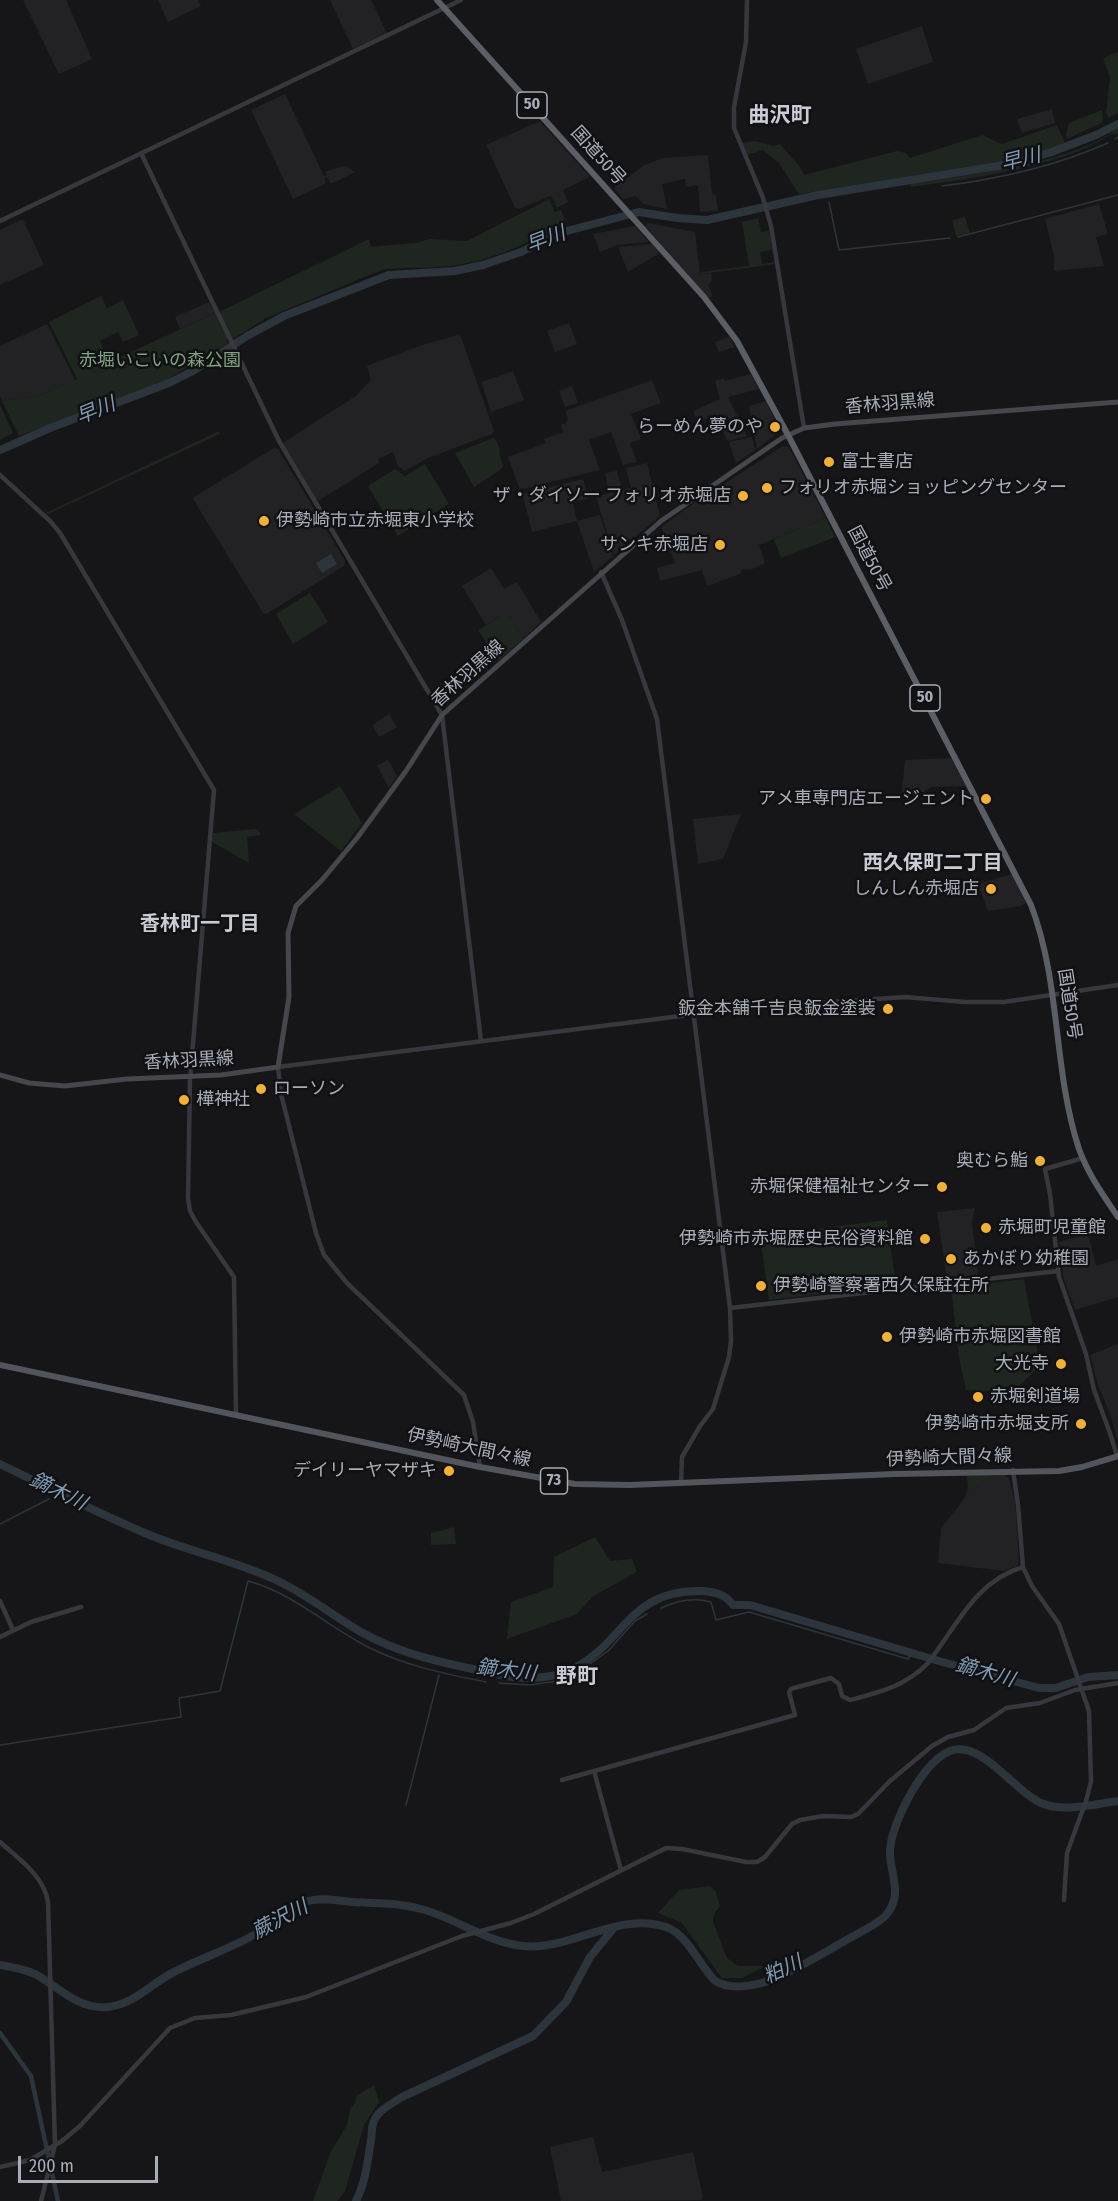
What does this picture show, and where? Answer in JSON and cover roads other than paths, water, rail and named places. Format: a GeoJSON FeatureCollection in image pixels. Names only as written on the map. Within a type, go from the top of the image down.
{"type":"FeatureCollection","features":[{"type":"Feature","properties":{"kind":"highway","name":"国道50号"},"geometry":{"type":"LineString","coordinates":[[437,0],[637,221],[704,297],[731,333],[788,435],[1024,891],[1042,938],[1053,994],[1071,1115],[1083,1158],[1098,1189],[1118,1217]]}},
{"type":"Feature","properties":{"kind":"main road","name":"香林羽黒線"},"geometry":{"type":"LineString","coordinates":[[0,1075],[29,1083],[60,1086],[137,1078],[232,1074],[278,1067],[289,997],[288,933],[296,906],[322,880],[357,838],[406,771],[442,715],[540,630],[601,572],[668,516],[788,435],[804,428],[861,422],[1118,402]]}},
{"type":"Feature","properties":{"kind":"main road","name":"伊勢崎大間々線"},"geometry":{"type":"LineString","coordinates":[[0,1365],[480,1467],[576,1484],[681,1483],[1071,1469],[1117,1456]]}},
{"type":"Feature","properties":{"kind":"street"},"geometry":{"type":"LineString","coordinates":[[0,221],[461,0]]}},
{"type":"Feature","properties":{"kind":"street"},"geometry":{"type":"LineString","coordinates":[[747,0],[746,42],[734,107],[734,128],[767,211],[804,428]]}},
{"type":"Feature","properties":{"kind":"street"},"geometry":{"type":"LineString","coordinates":[[141,153],[279,441],[442,715],[482,1041]]}},
{"type":"Feature","properties":{"kind":"street"},"geometry":{"type":"LineString","coordinates":[[0,476],[56,528],[213,787],[188,1123],[189,1205],[196,1222],[234,1277],[236,1415]]}},
{"type":"Feature","properties":{"kind":"street"},"geometry":{"type":"LineString","coordinates":[[601,572],[622,620],[657,719],[730,1308],[729,1357],[713,1409],[682,1457],[681,1483]]}},
{"type":"Feature","properties":{"kind":"street"},"geometry":{"type":"LineString","coordinates":[[480,1467],[473,1422],[464,1395],[347,1283],[324,1255],[316,1233],[281,1094],[278,1067],[778,1005],[905,997],[995,1002],[1118,985]]}},
{"type":"Feature","properties":{"kind":"street"},"geometry":{"type":"LineString","coordinates":[[1083,1158],[1045,1169],[1058,1271],[1086,1354],[1094,1390],[1117,1456]]}},
{"type":"Feature","properties":{"kind":"street"},"geometry":{"type":"LineString","coordinates":[[730,1308],[1058,1271]]}},
{"type":"Feature","properties":{"kind":"street"},"geometry":{"type":"LineString","coordinates":[[1012,1470],[1018,1505],[1023,1567],[1032,1586],[1059,1624],[1082,1687],[1090,1722],[1090,1787],[1067,1853],[1064,1900]]}},
{"type":"Feature","properties":{"kind":"street"},"geometry":{"type":"LineString","coordinates":[[562,1780],[795,1715],[789,1692],[794,1688],[831,1678],[839,1684],[842,1696],[850,1700],[897,1687],[919,1673],[928,1663],[982,1589],[1003,1574],[1023,1567]]}},
{"type":"Feature","properties":{"kind":"street"},"geometry":{"type":"LineString","coordinates":[[0,1600],[12,1630]]}},
{"type":"Feature","properties":{"kind":"street"},"geometry":{"type":"LineString","coordinates":[[0,1637],[31,1622],[81,1607]]}},
{"type":"Feature","properties":{"kind":"street"},"geometry":{"type":"LineString","coordinates":[[0,2167],[28,2161],[55,2145],[80,2126],[170,2028],[195,2018],[231,2015],[306,1997],[462,1936],[511,1923],[534,1914],[669,1847],[746,1862],[757,1862],[765,1857],[792,1824],[800,1820],[823,1816],[851,1817],[858,1814],[890,1781],[941,1740],[974,1730],[1006,1708],[1040,1703],[1082,1687],[1118,1683]]}},
{"type":"Feature","properties":{"kind":"street"},"geometry":{"type":"LineString","coordinates":[[594,1771],[621,1870]]}},
{"type":"Feature","properties":{"kind":"street"},"geometry":{"type":"LineString","coordinates":[[0,1842],[31,1870],[46,1894],[51,1979],[55,2145],[41,2201]]}},
{"type":"Feature","properties":{"kind":"waterway","name":"早川"},"geometry":{"type":"LineString","coordinates":[[0,450],[50,428],[169,383],[284,316],[389,275],[455,271],[483,265],[521,252],[559,233],[639,212],[707,220],[818,195],[1004,165],[1049,153],[1118,124]]}},
{"type":"Feature","properties":{"kind":"waterway"},"geometry":{"type":"LineString","coordinates":[[942,186],[985,180],[1027,170],[1108,143]]}},
{"type":"Feature","properties":{"kind":"waterway"},"geometry":{"type":"LineString","coordinates":[[958,237],[1118,195]]}},
{"type":"Feature","properties":{"kind":"waterway"},"geometry":{"type":"LineString","coordinates":[[829,202],[839,250],[950,238]]}},
{"type":"Feature","properties":{"kind":"waterway","name":"鏑木川"},"geometry":{"type":"LineString","coordinates":[[0,1464],[133,1528],[276,1580],[361,1632],[387,1645],[426,1658],[501,1675],[534,1678],[564,1673],[588,1660],[628,1621],[657,1599],[677,1593],[702,1591],[719,1594],[733,1605],[750,1605],[1039,1688],[1056,1688],[1088,1677],[1118,1675]]}},
{"type":"Feature","properties":{"kind":"waterway"},"geometry":{"type":"LineString","coordinates":[[0,1524],[49,1499]]}},
{"type":"Feature","properties":{"kind":"waterway"},"geometry":{"type":"LineString","coordinates":[[0,1745],[181,1717],[179,1698],[220,1691],[248,1581],[279,1593],[353,1639],[382,1654],[426,1669],[486,1682]]}},
{"type":"Feature","properties":{"kind":"waterway"},"geometry":{"type":"LineString","coordinates":[[661,1608],[685,1600],[711,1602],[716,1620],[749,1612],[908,1659],[912,1653]]}},
{"type":"Feature","properties":{"kind":"waterway"},"geometry":{"type":"LineString","coordinates":[[572,1677],[608,1651],[635,1621],[647,1614]]}},
{"type":"Feature","properties":{"kind":"waterway"},"geometry":{"type":"LineString","coordinates":[[406,1805],[439,1675]]}},
{"type":"Feature","properties":{"kind":"waterway"},"geometry":{"type":"LineString","coordinates":[[499,1683],[529,1685],[565,1680]]}},
{"type":"Feature","properties":{"kind":"waterway","name":"粕川"},"geometry":{"type":"LineString","coordinates":[[0,1965],[35,1974],[87,2005],[97,2007],[118,2005],[127,2002],[176,1971],[233,1946],[266,1928],[297,1906],[308,1901],[325,1899],[413,1907],[434,1913],[496,1940],[523,1946],[558,1943],[612,1927],[648,1923],[666,1927],[680,1936],[714,1980],[727,1985],[749,1986],[771,1980],[799,1967],[868,1928],[886,1915],[894,1901],[895,1893],[890,1850],[896,1824],[920,1780],[940,1757],[950,1751],[962,1749],[986,1759],[1020,1789],[1041,1803],[1050,1806],[1080,1807],[1118,1801]]}},
{"type":"Feature","properties":{"kind":"waterway","name":"粕川"},"geometry":{"type":"LineString","coordinates":[[356,2201],[366,2172],[373,2123],[378,2114],[402,2097],[533,2036],[566,2002],[590,1957],[613,1929]]}},
{"type":"Feature","properties":{"kind":"waterway"},"geometry":{"type":"LineString","coordinates":[[0,2033],[31,2076],[58,2201]]}},
{"type":"Feature","properties":{"kind":"place","name":"らーめん夢のや"},"geometry":{"type":"Point","coordinates":[775,427]}},
{"type":"Feature","properties":{"kind":"place","name":"富士書店"},"geometry":{"type":"Point","coordinates":[829,462]}},
{"type":"Feature","properties":{"kind":"place","name":"フォリオ赤堀ショッピングセンター"},"geometry":{"type":"Point","coordinates":[767,488]}},
{"type":"Feature","properties":{"kind":"place","name":"ザ・ダイソー フォリオ赤堀店"},"geometry":{"type":"Point","coordinates":[743,496]}},
{"type":"Feature","properties":{"kind":"place","name":"伊勢崎市立赤堀東小学校"},"geometry":{"type":"Point","coordinates":[264,521]}},
{"type":"Feature","properties":{"kind":"place","name":"サンキ赤堀店"},"geometry":{"type":"Point","coordinates":[720,545]}},
{"type":"Feature","properties":{"kind":"place","name":"アメ車専門店エージェント"},"geometry":{"type":"Point","coordinates":[986,799]}},
{"type":"Feature","properties":{"kind":"place","name":"しんしん赤堀店"},"geometry":{"type":"Point","coordinates":[991,889]}},
{"type":"Feature","properties":{"kind":"place","name":"鈑金本舗千吉良鈑金塗装"},"geometry":{"type":"Point","coordinates":[888,1009]}},
{"type":"Feature","properties":{"kind":"place","name":"ローソン"},"geometry":{"type":"Point","coordinates":[261,1089]}},
{"type":"Feature","properties":{"kind":"place","name":"樺神社"},"geometry":{"type":"Point","coordinates":[184,1100]}},
{"type":"Feature","properties":{"kind":"place","name":"奥むら鮨"},"geometry":{"type":"Point","coordinates":[1040,1161]}},
{"type":"Feature","properties":{"kind":"place","name":"赤堀保健福祉センター"},"geometry":{"type":"Point","coordinates":[942,1187]}},
{"type":"Feature","properties":{"kind":"place","name":"赤堀町児童館"},"geometry":{"type":"Point","coordinates":[986,1228]}},
{"type":"Feature","properties":{"kind":"place","name":"伊勢崎市赤堀歴史民俗資料館"},"geometry":{"type":"Point","coordinates":[925,1239]}},
{"type":"Feature","properties":{"kind":"place","name":"あかぼり幼稚園"},"geometry":{"type":"Point","coordinates":[951,1259]}},
{"type":"Feature","properties":{"kind":"place","name":"伊勢崎警察署西久保駐在所"},"geometry":{"type":"Point","coordinates":[761,1286]}},
{"type":"Feature","properties":{"kind":"place","name":"伊勢崎市赤堀図書館"},"geometry":{"type":"Point","coordinates":[887,1337]}},
{"type":"Feature","properties":{"kind":"place","name":"大光寺"},"geometry":{"type":"Point","coordinates":[1061,1364]}},
{"type":"Feature","properties":{"kind":"place","name":"赤堀剣道場"},"geometry":{"type":"Point","coordinates":[978,1397]}},
{"type":"Feature","properties":{"kind":"place","name":"伊勢崎市赤堀支所"},"geometry":{"type":"Point","coordinates":[1081,1424]}},
{"type":"Feature","properties":{"kind":"place","name":"デイリーヤマザキ"},"geometry":{"type":"Point","coordinates":[449,1471]}},
{"type":"Feature","properties":{"kind":"district","name":"曲沢町"},"geometry":{"type":"Point","coordinates":[780,116]}},
{"type":"Feature","properties":{"kind":"district","name":"西久保町二丁目"},"geometry":{"type":"Point","coordinates":[933,863]}},
{"type":"Feature","properties":{"kind":"district","name":"香林町一丁目"},"geometry":{"type":"Point","coordinates":[200,924]}},
{"type":"Feature","properties":{"kind":"district","name":"野町"},"geometry":{"type":"Point","coordinates":[577,1677]}},
{"type":"Feature","properties":{"kind":"park label","name":"赤堀いこいの森公園"},"geometry":{"type":"Point","coordinates":[160,361]}},
{"type":"Feature","properties":{"kind":"water label","name":"蕨沢川"},"geometry":{"type":"Point","coordinates":[280,1920]}}]}
